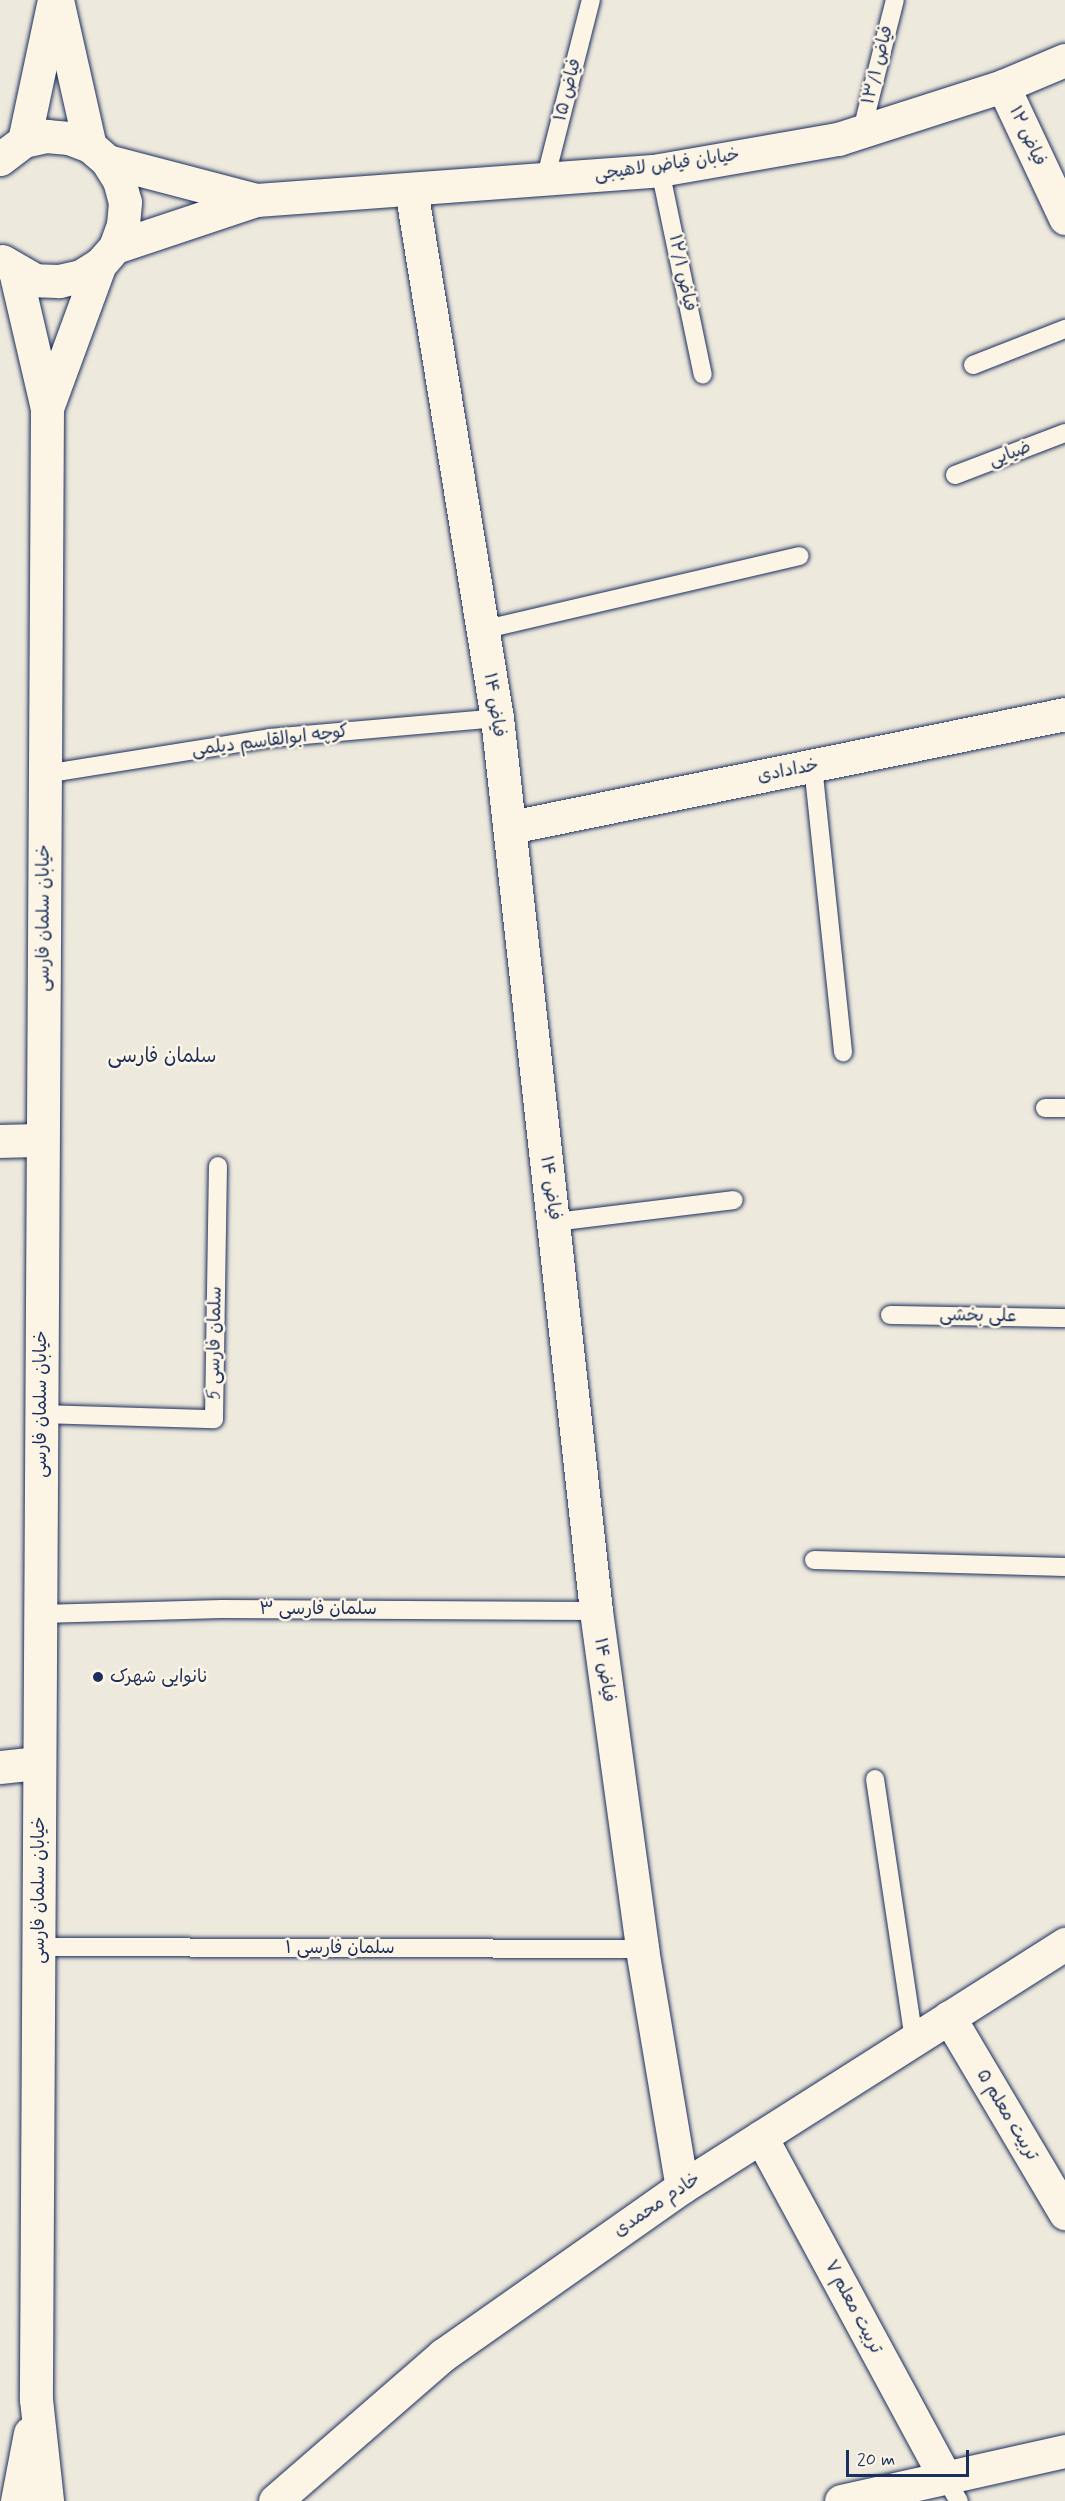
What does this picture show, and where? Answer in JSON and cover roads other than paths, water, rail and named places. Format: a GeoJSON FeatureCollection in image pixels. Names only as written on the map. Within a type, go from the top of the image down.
{"type":"FeatureCollection","features":[{"type":"Feature","properties":{"kind":"main road"},"geometry":{"type":"LineString","coordinates":[[12,150],[56,0]]}},
{"type":"Feature","properties":{"kind":"main road"},"geometry":{"type":"LineString","coordinates":[[47,408],[107,255],[123,225],[125,202],[119,180],[98,153],[56,0]]}},
{"type":"Feature","properties":{"kind":"main road","name":"خیابان فیاض لاهیجی"},"geometry":{"type":"LineString","coordinates":[[256,200],[660,170],[838,139],[1004,86],[1065,60]]}},
{"type":"Feature","properties":{"kind":"main road","name":"فیاض ۱۲"},"geometry":{"type":"LineString","coordinates":[[1004,86],[1065,218]]}},
{"type":"Feature","properties":{"kind":"main road"},"geometry":{"type":"LineString","coordinates":[[12,150],[57,137],[98,153],[256,200]]}},
{"type":"Feature","properties":{"kind":"main road","name":"فیاض ۱۴"},"geometry":{"type":"LineString","coordinates":[[411,189],[496,718],[511,827],[535,1078],[555,1222],[596,1611],[642,1949],[681,2187]]}},
{"type":"Feature","properties":{"kind":"main road"},"geometry":{"type":"LineString","coordinates":[[7,265],[35,280],[59,281],[81,276],[107,255],[256,200]]}},
{"type":"Feature","properties":{"kind":"main road"},"geometry":{"type":"LineString","coordinates":[[7,265],[47,408]]}},
{"type":"Feature","properties":{"kind":"main road","name":"خیابان سلمان فارسی"},"geometry":{"type":"LineString","coordinates":[[36,2399],[47,408]]}},
{"type":"Feature","properties":{"kind":"main road","name":"خدادادی"},"geometry":{"type":"LineString","coordinates":[[511,827],[1065,714]]}},
{"type":"Feature","properties":{"kind":"main road"},"geometry":{"type":"LineString","coordinates":[[0,1141],[42,1140]]}},
{"type":"Feature","properties":{"kind":"main road"},"geometry":{"type":"LineString","coordinates":[[0,1767],[39,1763]]}},
{"type":"Feature","properties":{"kind":"main road","name":"خادم محمدی"},"geometry":{"type":"LineString","coordinates":[[275,2501],[443,2355],[681,2187],[1065,1944]]}},
{"type":"Feature","properties":{"kind":"main road","name":"تربیت معلم ۵"},"geometry":{"type":"LineString","coordinates":[[949,2017],[1065,2213]]}},
{"type":"Feature","properties":{"kind":"main road","name":"تربیت معلم ۷"},"geometry":{"type":"LineString","coordinates":[[761,2137],[952,2489]]}},
{"type":"Feature","properties":{"kind":"main road"},"geometry":{"type":"LineString","coordinates":[[17,2501],[36,2399]]}},
{"type":"Feature","properties":{"kind":"main road"},"geometry":{"type":"LineString","coordinates":[[36,2399],[47,2501]]}},
{"type":"Feature","properties":{"kind":"main road"},"geometry":{"type":"LineString","coordinates":[[841,2501],[952,2489],[1065,2451]]}},
{"type":"Feature","properties":{"kind":"lane","name":"فیاض ۱۵"},"geometry":{"type":"LineString","coordinates":[[545,180],[591,0]]}},
{"type":"Feature","properties":{"kind":"lane","name":"فیاض ۱۳/۱"},"geometry":{"type":"LineString","coordinates":[[862,130],[895,0]]}},
{"type":"Feature","properties":{"kind":"lane","name":"فیاض ۱۲/۱"},"geometry":{"type":"LineString","coordinates":[[660,170],[703,375]]}},
{"type":"Feature","properties":{"kind":"lane"},"geometry":{"type":"LineString","coordinates":[[973,364],[1065,329]]}},
{"type":"Feature","properties":{"kind":"lane","name":"ضیایی"},"geometry":{"type":"LineString","coordinates":[[956,475],[1065,433]]}},
{"type":"Feature","properties":{"kind":"lane"},"geometry":{"type":"LineString","coordinates":[[482,630],[800,556]]}},
{"type":"Feature","properties":{"kind":"lane","name":"کوچه ابوالقاسم دیلمی"},"geometry":{"type":"LineString","coordinates":[[45,774],[270,738],[496,718]]}},
{"type":"Feature","properties":{"kind":"lane"},"geometry":{"type":"LineString","coordinates":[[813,766],[843,1052]]}},
{"type":"Feature","properties":{"kind":"lane"},"geometry":{"type":"LineString","coordinates":[[1044,1108],[1065,1108]]}},
{"type":"Feature","properties":{"kind":"lane","name":"سلمان فارسی 5"},"geometry":{"type":"LineString","coordinates":[[41,1414],[214,1419],[218,1166]]}},
{"type":"Feature","properties":{"kind":"lane"},"geometry":{"type":"LineString","coordinates":[[555,1222],[734,1200]]}},
{"type":"Feature","properties":{"kind":"lane","name":"علی بخشی"},"geometry":{"type":"LineString","coordinates":[[890,1315],[1065,1318]]}},
{"type":"Feature","properties":{"kind":"lane"},"geometry":{"type":"LineString","coordinates":[[814,1560],[1065,1567]]}},
{"type":"Feature","properties":{"kind":"lane","name":"سلمان فارسی ۳"},"geometry":{"type":"LineString","coordinates":[[40,1614],[222,1609],[596,1611]]}},
{"type":"Feature","properties":{"kind":"lane"},"geometry":{"type":"LineString","coordinates":[[875,1779],[914,2039]]}},
{"type":"Feature","properties":{"kind":"lane","name":"سلمان فارسی ۱"},"geometry":{"type":"LineString","coordinates":[[38,1947],[642,1949]]}},
{"type":"Feature","properties":{"kind":"place","name":"نانوایی شهرک"},"geometry":{"type":"Point","coordinates":[98,1677]}},
{"type":"Feature","properties":{"kind":"district","name":"سلمان فارسی"},"geometry":{"type":"Point","coordinates":[162,1056]}}]}
